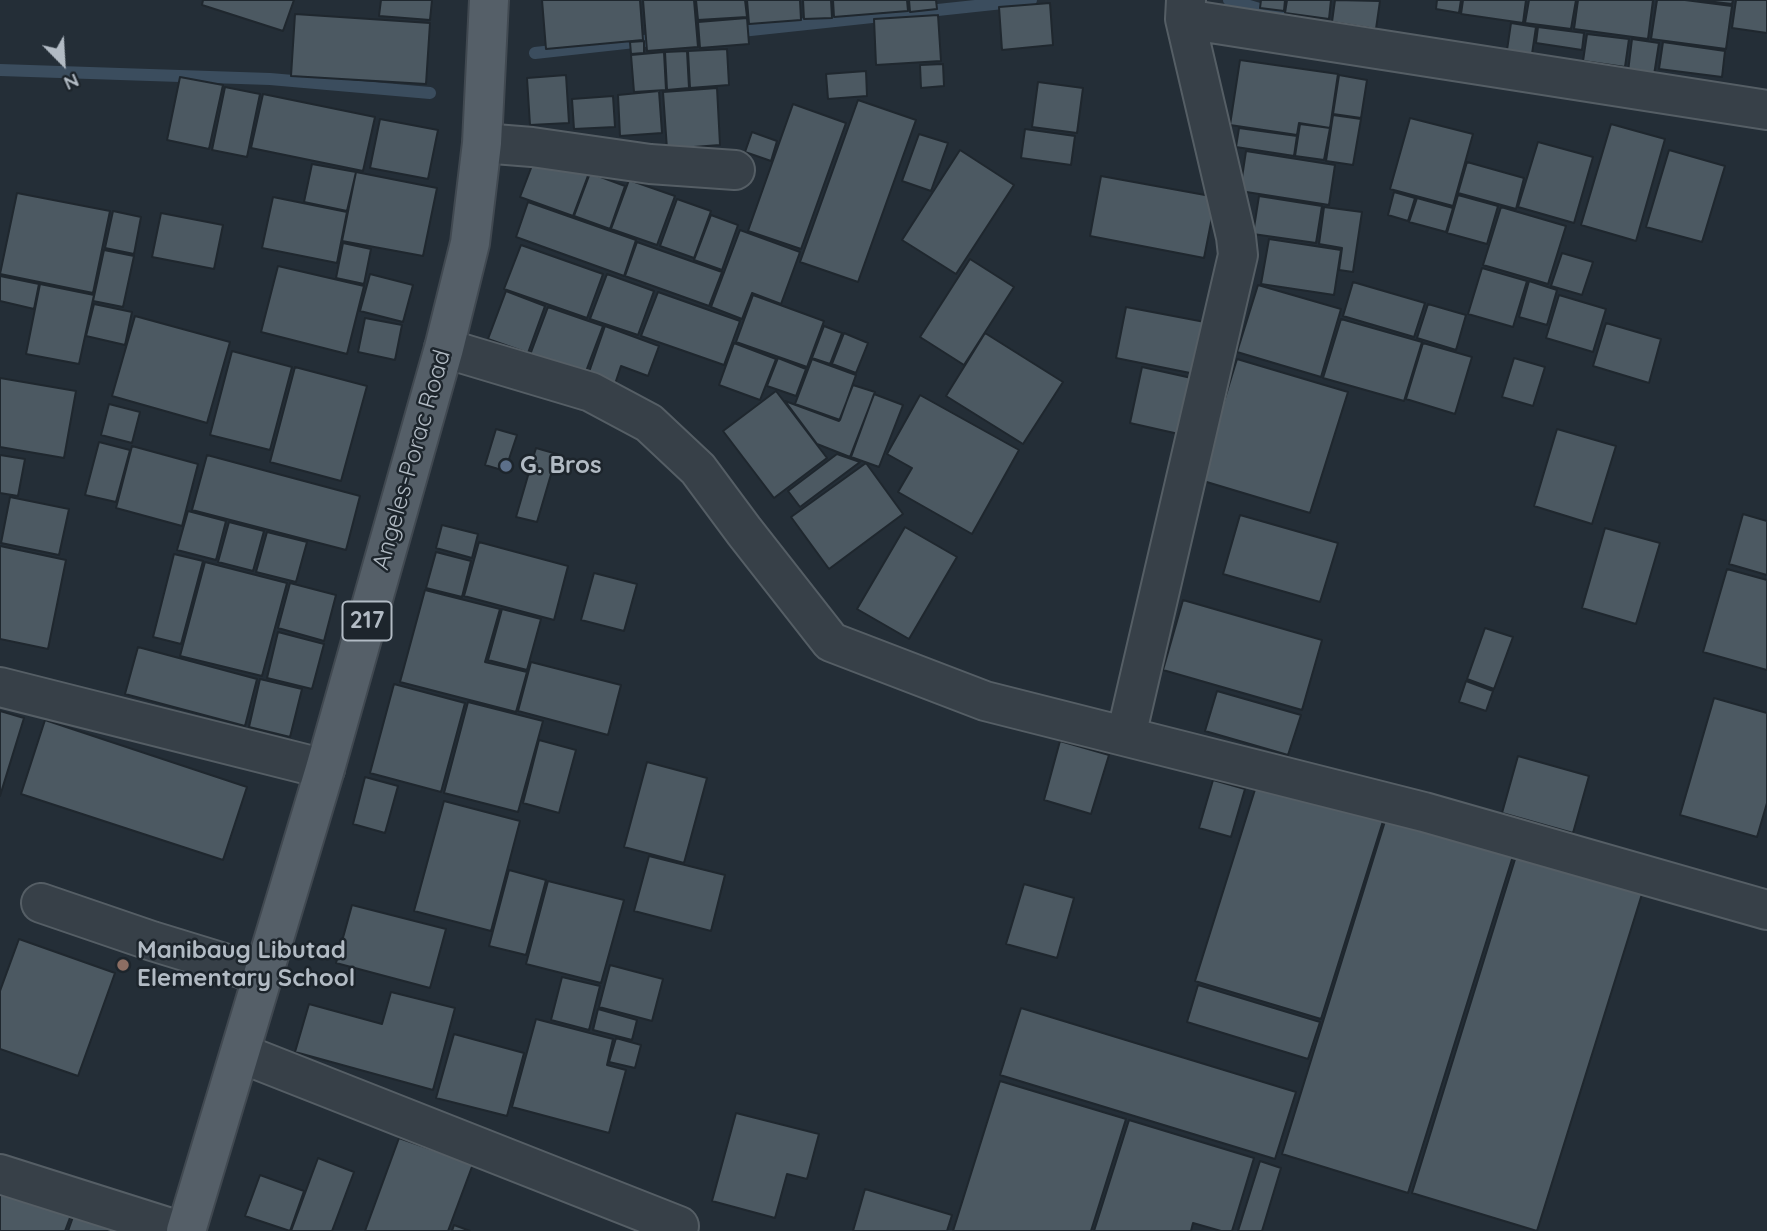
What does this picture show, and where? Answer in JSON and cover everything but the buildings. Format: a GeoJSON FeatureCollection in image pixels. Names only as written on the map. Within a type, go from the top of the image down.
{"type":"FeatureCollection","features":[{"type":"Feature","properties":{"kind":"main road","name":"Angeles-Porac Road"},"geometry":{"type":"LineString","coordinates":[[186,1231],[325,769],[444,348],[470,243],[482,143],[489,0]]}},
{"type":"Feature","properties":{"kind":"street"},"geometry":{"type":"LineString","coordinates":[[1126,736],[1238,255],[1234,226],[1186,10],[1767,110]]}},
{"type":"Feature","properties":{"kind":"street"},"geometry":{"type":"LineString","coordinates":[[482,143],[532,147],[650,164],[734,170]]}},
{"type":"Feature","properties":{"kind":"street"},"geometry":{"type":"LineString","coordinates":[[444,348],[591,392],[649,423],[698,470],[831,642],[985,701],[1424,813],[1767,910]]}},
{"type":"Feature","properties":{"kind":"street"},"geometry":{"type":"LineString","coordinates":[[0,687],[325,769]]}},
{"type":"Feature","properties":{"kind":"street"},"geometry":{"type":"LineString","coordinates":[[41,903],[263,975]]}},
{"type":"Feature","properties":{"kind":"street"},"geometry":{"type":"LineString","coordinates":[[240,1053],[680,1226]]}},
{"type":"Feature","properties":{"kind":"street"},"geometry":{"type":"LineString","coordinates":[[0,1174],[180,1231]]}},
{"type":"Feature","properties":{"kind":"waterway"},"geometry":{"type":"LineString","coordinates":[[732,32],[1031,0]]}},
{"type":"Feature","properties":{"kind":"waterway"},"geometry":{"type":"LineString","coordinates":[[1229,0],[1290,18]]}},
{"type":"Feature","properties":{"kind":"waterway"},"geometry":{"type":"LineString","coordinates":[[535,53],[662,39]]}},
{"type":"Feature","properties":{"kind":"waterway"},"geometry":{"type":"LineString","coordinates":[[0,70],[270,79],[430,93]]}},
{"type":"Feature","properties":{"kind":"place","name":"G. Bros"},"geometry":{"type":"Point","coordinates":[506,466]}},
{"type":"Feature","properties":{"kind":"place","name":"Manibaug Libutad Elementary School"},"geometry":{"type":"Point","coordinates":[123,965]}}]}
